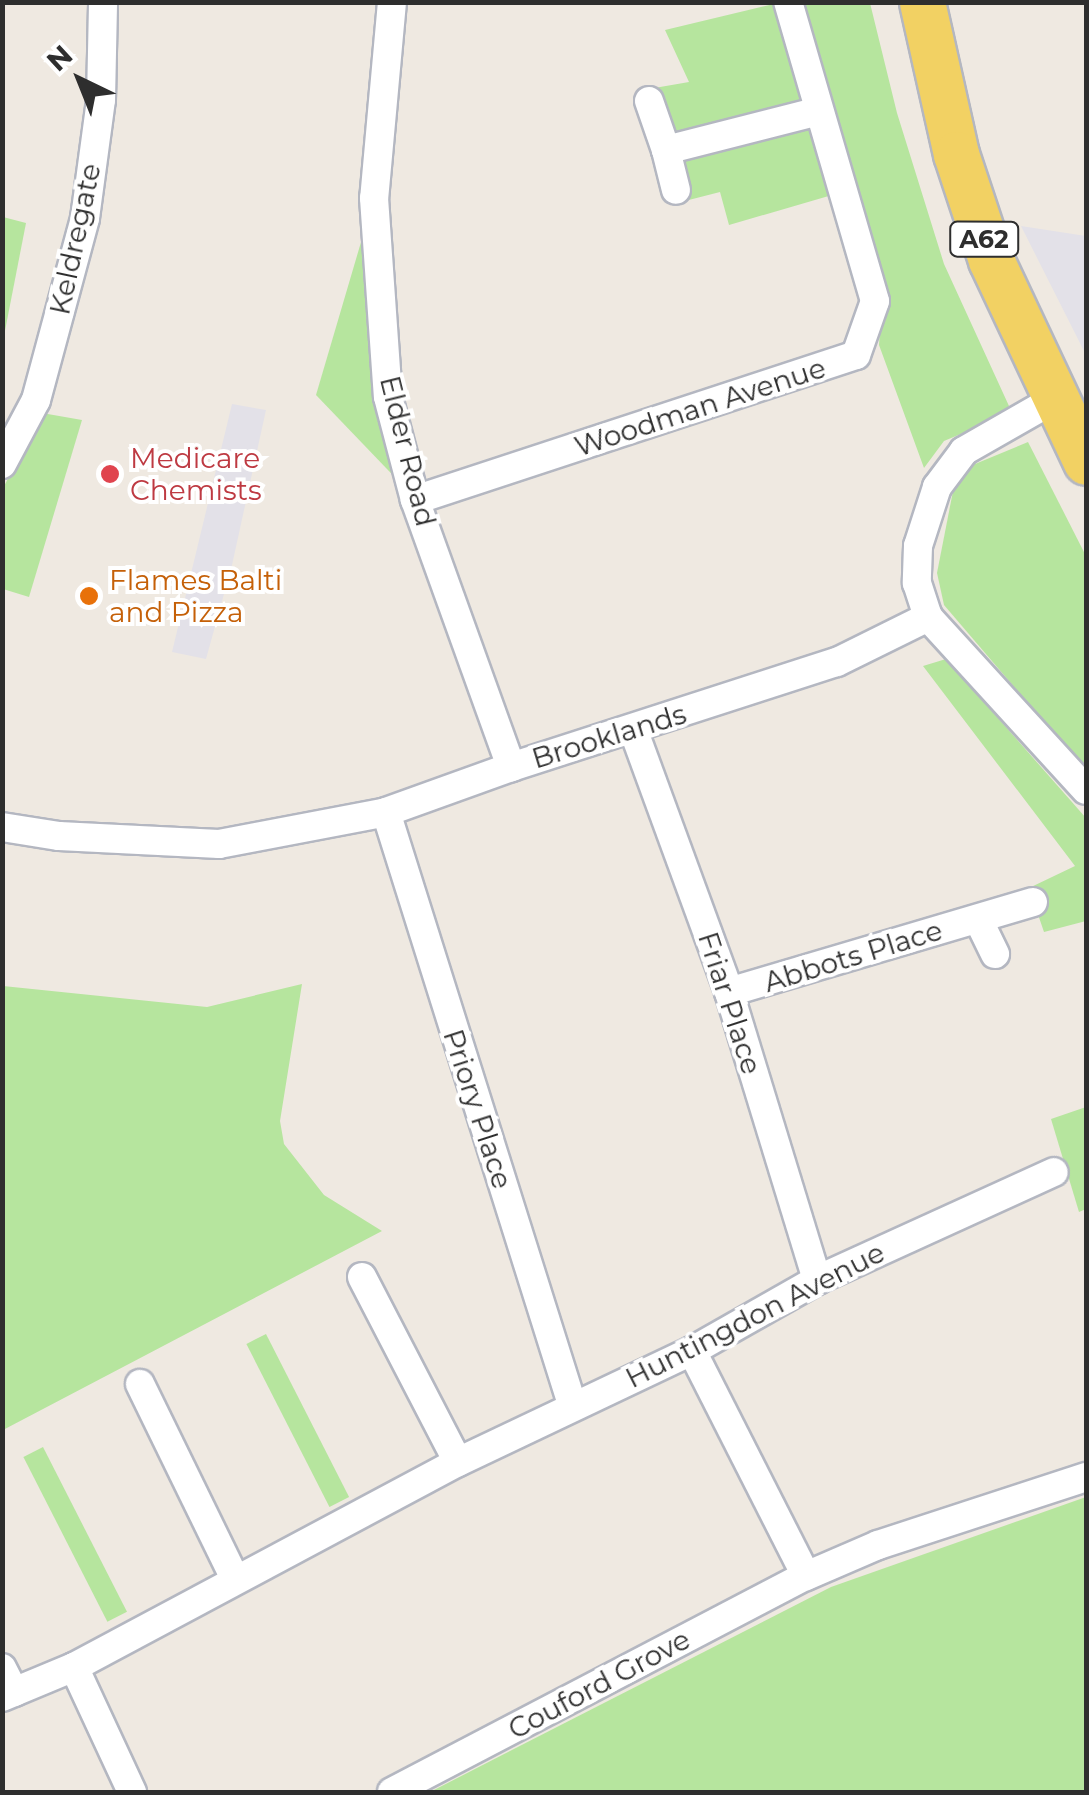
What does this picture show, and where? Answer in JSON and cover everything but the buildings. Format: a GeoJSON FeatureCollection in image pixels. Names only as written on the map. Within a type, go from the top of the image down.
{"type":"FeatureCollection","features":[{"type":"Feature","properties":{"kind":"main road","name":"A62"},"geometry":{"type":"LineString","coordinates":[[922,2],[956,154],[992,260],[1086,462]]}},
{"type":"Feature","properties":{"kind":"street","name":"Keldregate"},"geometry":{"type":"LineString","coordinates":[[5,452],[36,400],[85,218],[100,100],[103,2]]}},
{"type":"Feature","properties":{"kind":"street","name":"Elder Road"},"geometry":{"type":"LineString","coordinates":[[392,2],[374,198],[388,397],[415,500],[510,767]]}},
{"type":"Feature","properties":{"kind":"street","name":"Woodman Avenue"},"geometry":{"type":"LineString","coordinates":[[415,500],[856,355],[875,300],[788,2]]}},
{"type":"Feature","properties":{"kind":"street"},"geometry":{"type":"LineString","coordinates":[[648,101],[676,190]]}},
{"type":"Feature","properties":{"kind":"street"},"geometry":{"type":"LineString","coordinates":[[666,150],[820,110]]}},
{"type":"Feature","properties":{"kind":"street"},"geometry":{"type":"LineString","coordinates":[[1054,400],[964,451],[937,487],[918,546],[917,582],[928,617],[1086,790]]}},
{"type":"Feature","properties":{"kind":"street","name":"Brooklands"},"geometry":{"type":"LineString","coordinates":[[2,827],[59,836],[219,844],[386,812],[510,767],[837,662],[928,617]]}},
{"type":"Feature","properties":{"kind":"street","name":"Friar Place"},"geometry":{"type":"LineString","coordinates":[[633,729],[729,992],[817,1280]]}},
{"type":"Feature","properties":{"kind":"street","name":"Priory Place"},"geometry":{"type":"LineString","coordinates":[[386,812],[572,1404]]}},
{"type":"Feature","properties":{"kind":"street","name":"Abbots Place"},"geometry":{"type":"LineString","coordinates":[[729,992],[1033,902]]}},
{"type":"Feature","properties":{"kind":"street","name":"Abbots Place"},"geometry":{"type":"LineString","coordinates":[[978,918],[995,954]]}},
{"type":"Feature","properties":{"kind":"street","name":"Huntingdon Avenue"},"geometry":{"type":"LineString","coordinates":[[6,1685],[74,1667],[458,1462],[572,1404],[692,1351],[817,1280],[1054,1172]]}},
{"type":"Feature","properties":{"kind":"street"},"geometry":{"type":"LineString","coordinates":[[362,1278],[458,1462]]}},
{"type":"Feature","properties":{"kind":"street"},"geometry":{"type":"LineString","coordinates":[[692,1351],[806,1576]]}},
{"type":"Feature","properties":{"kind":"street"},"geometry":{"type":"LineString","coordinates":[[140,1384],[236,1579]]}},
{"type":"Feature","properties":{"kind":"street","name":"Couford Grove"},"geometry":{"type":"LineString","coordinates":[[392,1792],[806,1576],[878,1545],[1086,1477]]}},
{"type":"Feature","properties":{"kind":"street"},"geometry":{"type":"LineString","coordinates":[[74,1667],[132,1792]]}},
{"type":"Feature","properties":{"kind":"shaded area"},"geometry":{"type":"Polygon","coordinates":[[[1021,226],[1086,236],[1086,355],[1021,226]]]}},
{"type":"Feature","properties":{"kind":"shaded area"},"geometry":{"type":"Polygon","coordinates":[[[232,404],[266,410],[232,565],[206,659],[172,652],[232,404]]]}},
{"type":"Feature","properties":{"kind":"green space"},"geometry":{"type":"Polygon","coordinates":[[[778,3],[870,3],[897,113],[944,264],[1009,406],[999,418],[944,441],[924,468],[879,345],[883,284],[856,188],[729,225],[720,192],[677,203],[637,91],[689,82],[665,30],[778,3]]]}},
{"type":"Feature","properties":{"kind":"green space"},"geometry":{"type":"Polygon","coordinates":[[[374,198],[410,493],[316,395],[374,198]]]}},
{"type":"Feature","properties":{"kind":"green space"},"geometry":{"type":"Polygon","coordinates":[[[2,217],[26,223],[3,341],[2,217]]]}},
{"type":"Feature","properties":{"kind":"green space"},"geometry":{"type":"Polygon","coordinates":[[[42,413],[82,420],[29,597],[3,589],[2,490],[42,413]]]}},
{"type":"Feature","properties":{"kind":"green space"},"geometry":{"type":"Polygon","coordinates":[[[1028,442],[1086,556],[1086,771],[944,605],[937,573],[954,486],[975,464],[1028,442]]]}},
{"type":"Feature","properties":{"kind":"green space"},"geometry":{"type":"Polygon","coordinates":[[[946,659],[1086,818],[1086,921],[1044,932],[1029,888],[1075,866],[923,666],[946,659]]]}},
{"type":"Feature","properties":{"kind":"green space"},"geometry":{"type":"Polygon","coordinates":[[[302,984],[280,1121],[284,1144],[324,1195],[382,1231],[3,1430],[3,986],[207,1007],[302,984]]]}},
{"type":"Feature","properties":{"kind":"green space"},"geometry":{"type":"Polygon","coordinates":[[[1086,1107],[1086,1209],[1079,1212],[1051,1119],[1086,1107]]]}},
{"type":"Feature","properties":{"kind":"green space"},"geometry":{"type":"Polygon","coordinates":[[[266,1334],[349,1497],[329,1507],[246,1344],[266,1334]]]}},
{"type":"Feature","properties":{"kind":"green space"},"geometry":{"type":"Polygon","coordinates":[[[43,1447],[127,1612],[107,1622],[23,1457],[43,1447]]]}},
{"type":"Feature","properties":{"kind":"green space"},"geometry":{"type":"Polygon","coordinates":[[[1086,1497],[1086,1792],[430,1792],[831,1587],[1086,1497]]]}},
{"type":"Feature","properties":{"kind":"place","name":"Medicare Chemists"},"geometry":{"type":"Point","coordinates":[110,474]}},
{"type":"Feature","properties":{"kind":"place","name":"Flames Balti and Pizza"},"geometry":{"type":"Point","coordinates":[89,596]}}]}
